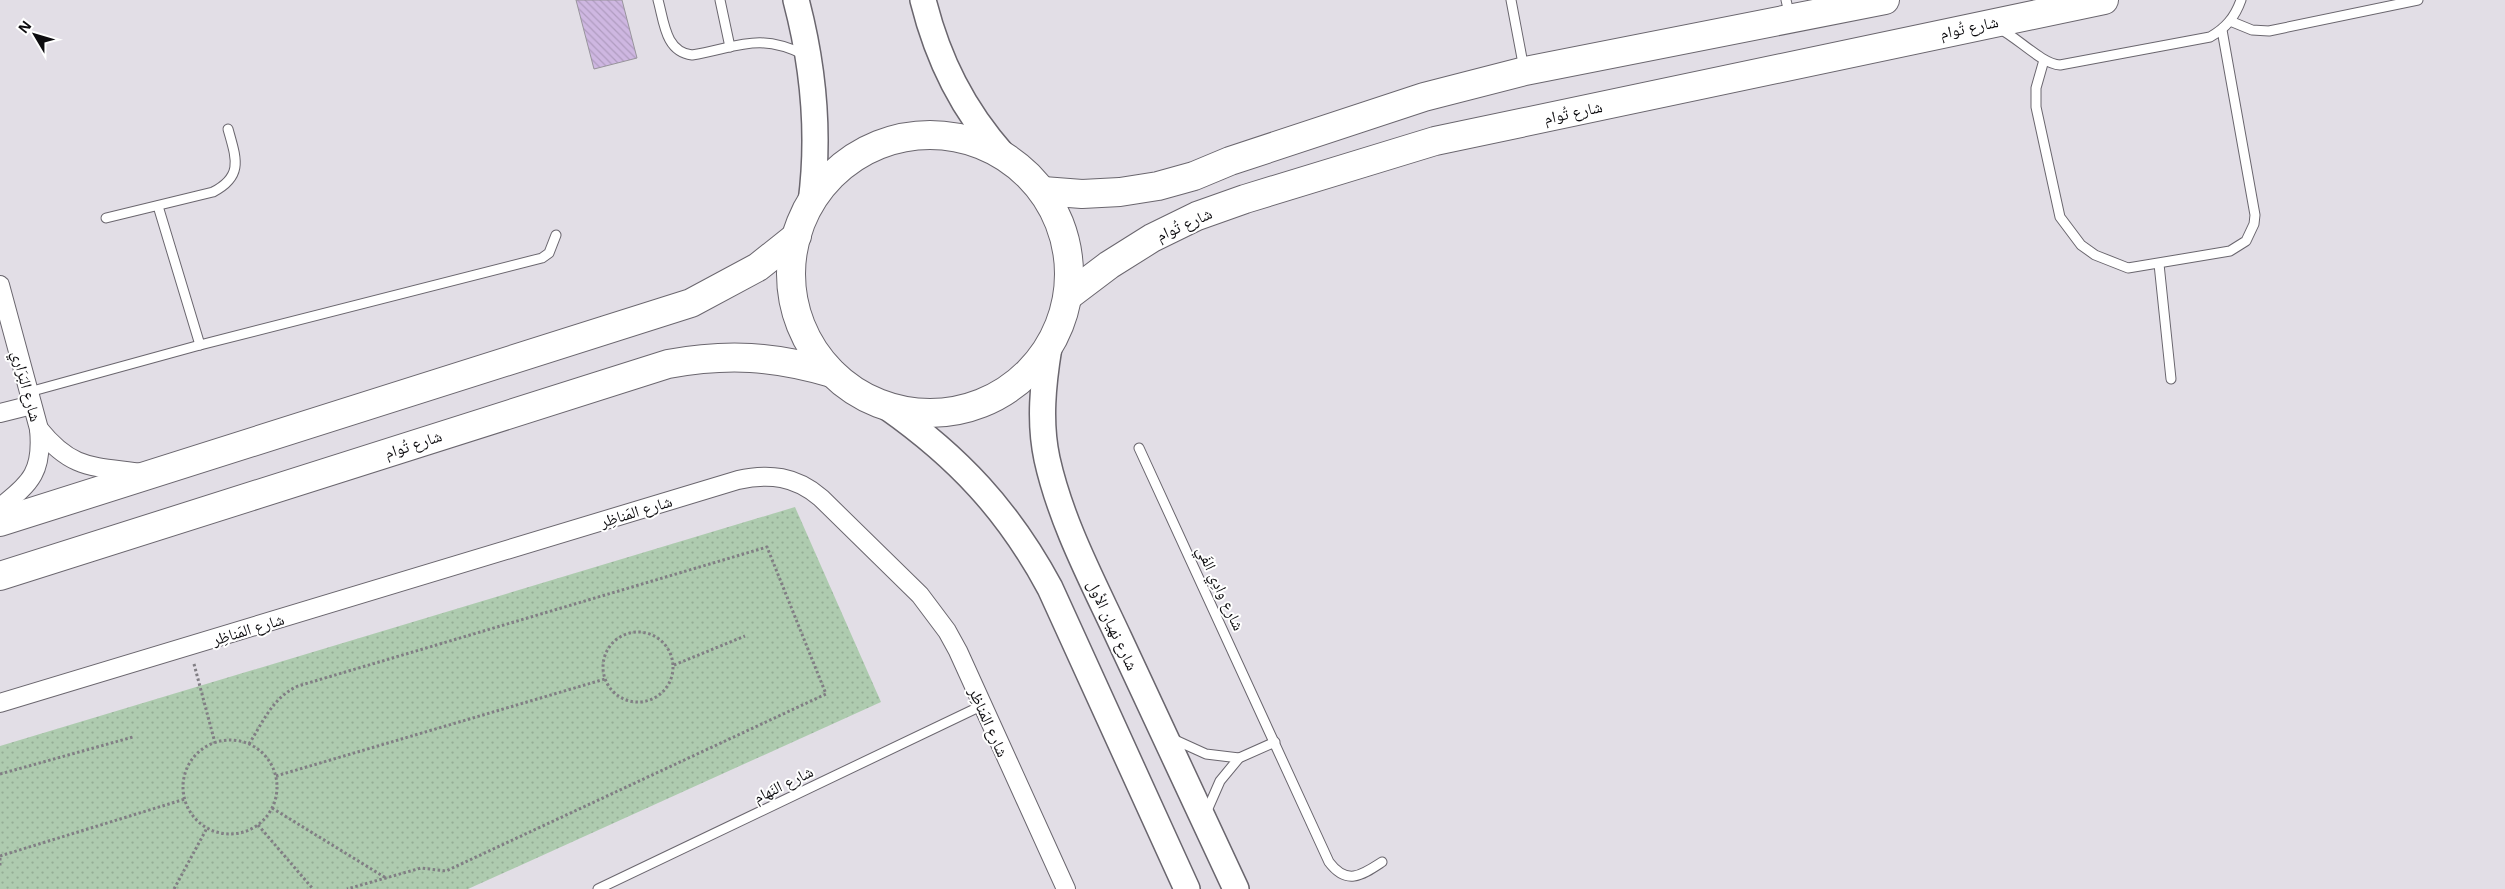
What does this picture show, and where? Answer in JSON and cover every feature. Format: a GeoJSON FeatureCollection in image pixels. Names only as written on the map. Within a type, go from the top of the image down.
{"type":"FeatureCollection","features":[{"type":"Feature","properties":{"kind":"main road"},"geometry":{"type":"LineString","coordinates":[[796,0],[809,56],[816,127],[815,173],[811,204]]}},
{"type":"Feature","properties":{"kind":"main road"},"geometry":{"type":"LineString","coordinates":[[923,0],[938,50],[951,80],[973,117],[1004,156]]}},
{"type":"Feature","properties":{"kind":"main road"},"geometry":{"type":"LineString","coordinates":[[1043,191],[1101,193],[1158,186],[1194,176],[1230,161],[1424,97],[1525,71],[1789,10],[1885,0]]}},
{"type":"Feature","properties":{"kind":"main road","name":"شارع تُوام"},"geometry":{"type":"LineString","coordinates":[[1068,296],[1109,265],[1152,238],[1197,216],[1245,199],[1435,141],[2104,0]]}},
{"type":"Feature","properties":{"kind":"main road"},"geometry":{"type":"LineString","coordinates":[[887,407],[909,412],[932,414],[956,411],[978,405],[999,395],[1019,382],[1049,347],[1058,331],[1068,296],[1070,268],[1066,242],[1057,216],[1043,191],[1029,175],[1004,156],[970,140],[944,136],[918,136],[892,140],[868,150],[846,164],[826,182],[811,204],[797,236],[791,278],[798,320],[807,339],[832,373],[854,391],[887,407],[920,431],[976,481],[1008,519],[1050,588],[1188,889]]}},
{"type":"Feature","properties":{"kind":"main road"},"geometry":{"type":"LineString","coordinates":[[0,522],[691,303],[758,267],[797,236]]}},
{"type":"Feature","properties":{"kind":"main road","name":"شارع نهيان الأول"},"geometry":{"type":"LineString","coordinates":[[1049,347],[1043,384],[1042,421],[1047,459],[1057,495],[1081,557],[1236,889]]}},
{"type":"Feature","properties":{"kind":"main road","name":"شارع تُوام"},"geometry":{"type":"LineString","coordinates":[[0,576],[668,364],[701,358],[734,356],[800,364],[832,373]]}},
{"type":"Feature","properties":{"kind":"street","name":"شارع البَرَاري"},"geometry":{"type":"LineString","coordinates":[[0,285],[39,429],[41,451],[35,472],[23,490],[0,507]]}},
{"type":"Feature","properties":{"kind":"street"},"geometry":{"type":"LineString","coordinates":[[0,413],[31,398]]}},
{"type":"Feature","properties":{"kind":"street","name":"شارع البَرَاري"},"geometry":{"type":"LineString","coordinates":[[39,429],[54,448],[74,461],[86,465],[150,474]]}},
{"type":"Feature","properties":{"kind":"street","name":"شارع المَناظِر"},"geometry":{"type":"LineString","coordinates":[[0,703],[738,480],[767,476],[789,479],[809,488],[920,595],[954,644],[1066,889]]}},
{"type":"Feature","properties":{"kind":"lane"},"geometry":{"type":"LineString","coordinates":[[658,0],[670,43],[681,52],[692,54],[766,42],[788,46],[809,56]]}},
{"type":"Feature","properties":{"kind":"lane"},"geometry":{"type":"LineString","coordinates":[[720,0],[730,47]]}},
{"type":"Feature","properties":{"kind":"lane"},"geometry":{"type":"LineString","coordinates":[[1511,0],[1525,71]]}},
{"type":"Feature","properties":{"kind":"lane"},"geometry":{"type":"LineString","coordinates":[[1989,23],[2024,43],[2044,60],[2060,65],[2210,37],[2222,30],[2230,21],[2241,0]]}},
{"type":"Feature","properties":{"kind":"lane"},"geometry":{"type":"LineString","coordinates":[[2230,21],[2252,30],[2268,31],[2418,0]]}},
{"type":"Feature","properties":{"kind":"lane"},"geometry":{"type":"LineString","coordinates":[[2044,60],[2036,88],[2036,107],[2060,217],[2081,245],[2110,263],[2128,268],[2159,264],[2230,251],[2246,241],[2254,224],[2255,215],[2222,30]]}},
{"type":"Feature","properties":{"kind":"lane"},"geometry":{"type":"LineString","coordinates":[[106,218],[212,192],[224,186],[232,177],[236,167],[228,129]]}},
{"type":"Feature","properties":{"kind":"lane"},"geometry":{"type":"LineString","coordinates":[[158,206],[200,345]]}},
{"type":"Feature","properties":{"kind":"lane"},"geometry":{"type":"LineString","coordinates":[[31,398],[200,345],[542,258],[549,253],[556,235]]}},
{"type":"Feature","properties":{"kind":"lane"},"geometry":{"type":"LineString","coordinates":[[2159,264],[2171,379]]}},
{"type":"Feature","properties":{"kind":"lane","name":"شارع وادِي الفَي"},"geometry":{"type":"LineString","coordinates":[[1139,448],[1334,868],[1345,875],[1357,876],[1362,875],[1382,862]]}},
{"type":"Feature","properties":{"kind":"lane","name":"شارع النَهام"},"geometry":{"type":"LineString","coordinates":[[598,889],[981,706]]}},
{"type":"Feature","properties":{"kind":"lane"},"geometry":{"type":"LineString","coordinates":[[1162,732],[1176,741],[1206,754],[1239,758]]}},
{"type":"Feature","properties":{"kind":"lane"},"geometry":{"type":"LineString","coordinates":[[1204,821],[1213,793],[1229,768],[1239,758],[1275,742]]}},
{"type":"Feature","properties":{"kind":"path"},"geometry":{"type":"LineString","coordinates":[[249,744],[284,692],[298,686],[767,547],[826,694],[446,871],[421,868],[347,889]]}},
{"type":"Feature","properties":{"kind":"path"},"geometry":{"type":"LineString","coordinates":[[631,632],[651,634],[667,646],[674,666],[673,675],[662,693],[645,702],[625,700],[609,688],[605,679],[603,669],[607,650],[614,642],[631,632]]}},
{"type":"Feature","properties":{"kind":"path"},"geometry":{"type":"LineString","coordinates":[[674,666],[745,636]]}},
{"type":"Feature","properties":{"kind":"path"},"geometry":{"type":"LineString","coordinates":[[190,647],[215,743]]}},
{"type":"Feature","properties":{"kind":"path"},"geometry":{"type":"LineString","coordinates":[[276,776],[605,679]]}},
{"type":"Feature","properties":{"kind":"path"},"geometry":{"type":"LineString","coordinates":[[0,774],[133,737]]}},
{"type":"Feature","properties":{"kind":"path"},"geometry":{"type":"LineString","coordinates":[[238,741],[249,744],[266,757],[276,776],[276,798],[272,808],[258,825],[248,831],[232,834],[216,833],[197,821],[185,799],[183,788],[189,766],[196,756],[215,743],[238,741]]}},
{"type":"Feature","properties":{"kind":"path"},"geometry":{"type":"LineString","coordinates":[[0,868],[0,857],[185,799]]}},
{"type":"Feature","properties":{"kind":"path"},"geometry":{"type":"LineString","coordinates":[[272,808],[386,878]]}},
{"type":"Feature","properties":{"kind":"path"},"geometry":{"type":"LineString","coordinates":[[258,825],[313,889]]}},
{"type":"Feature","properties":{"kind":"path"},"geometry":{"type":"LineString","coordinates":[[174,889],[206,828]]}},
{"type":"Feature","properties":{"kind":"green space"},"geometry":{"type":"Polygon","coordinates":[[[795,507],[881,702],[468,889],[0,889],[0,746],[795,507]]]}},
{"type":"Feature","properties":{"kind":"building"},"geometry":{"type":"Polygon","coordinates":[[[576,0],[622,0],[637,58],[594,69],[576,0]]]}}]}
